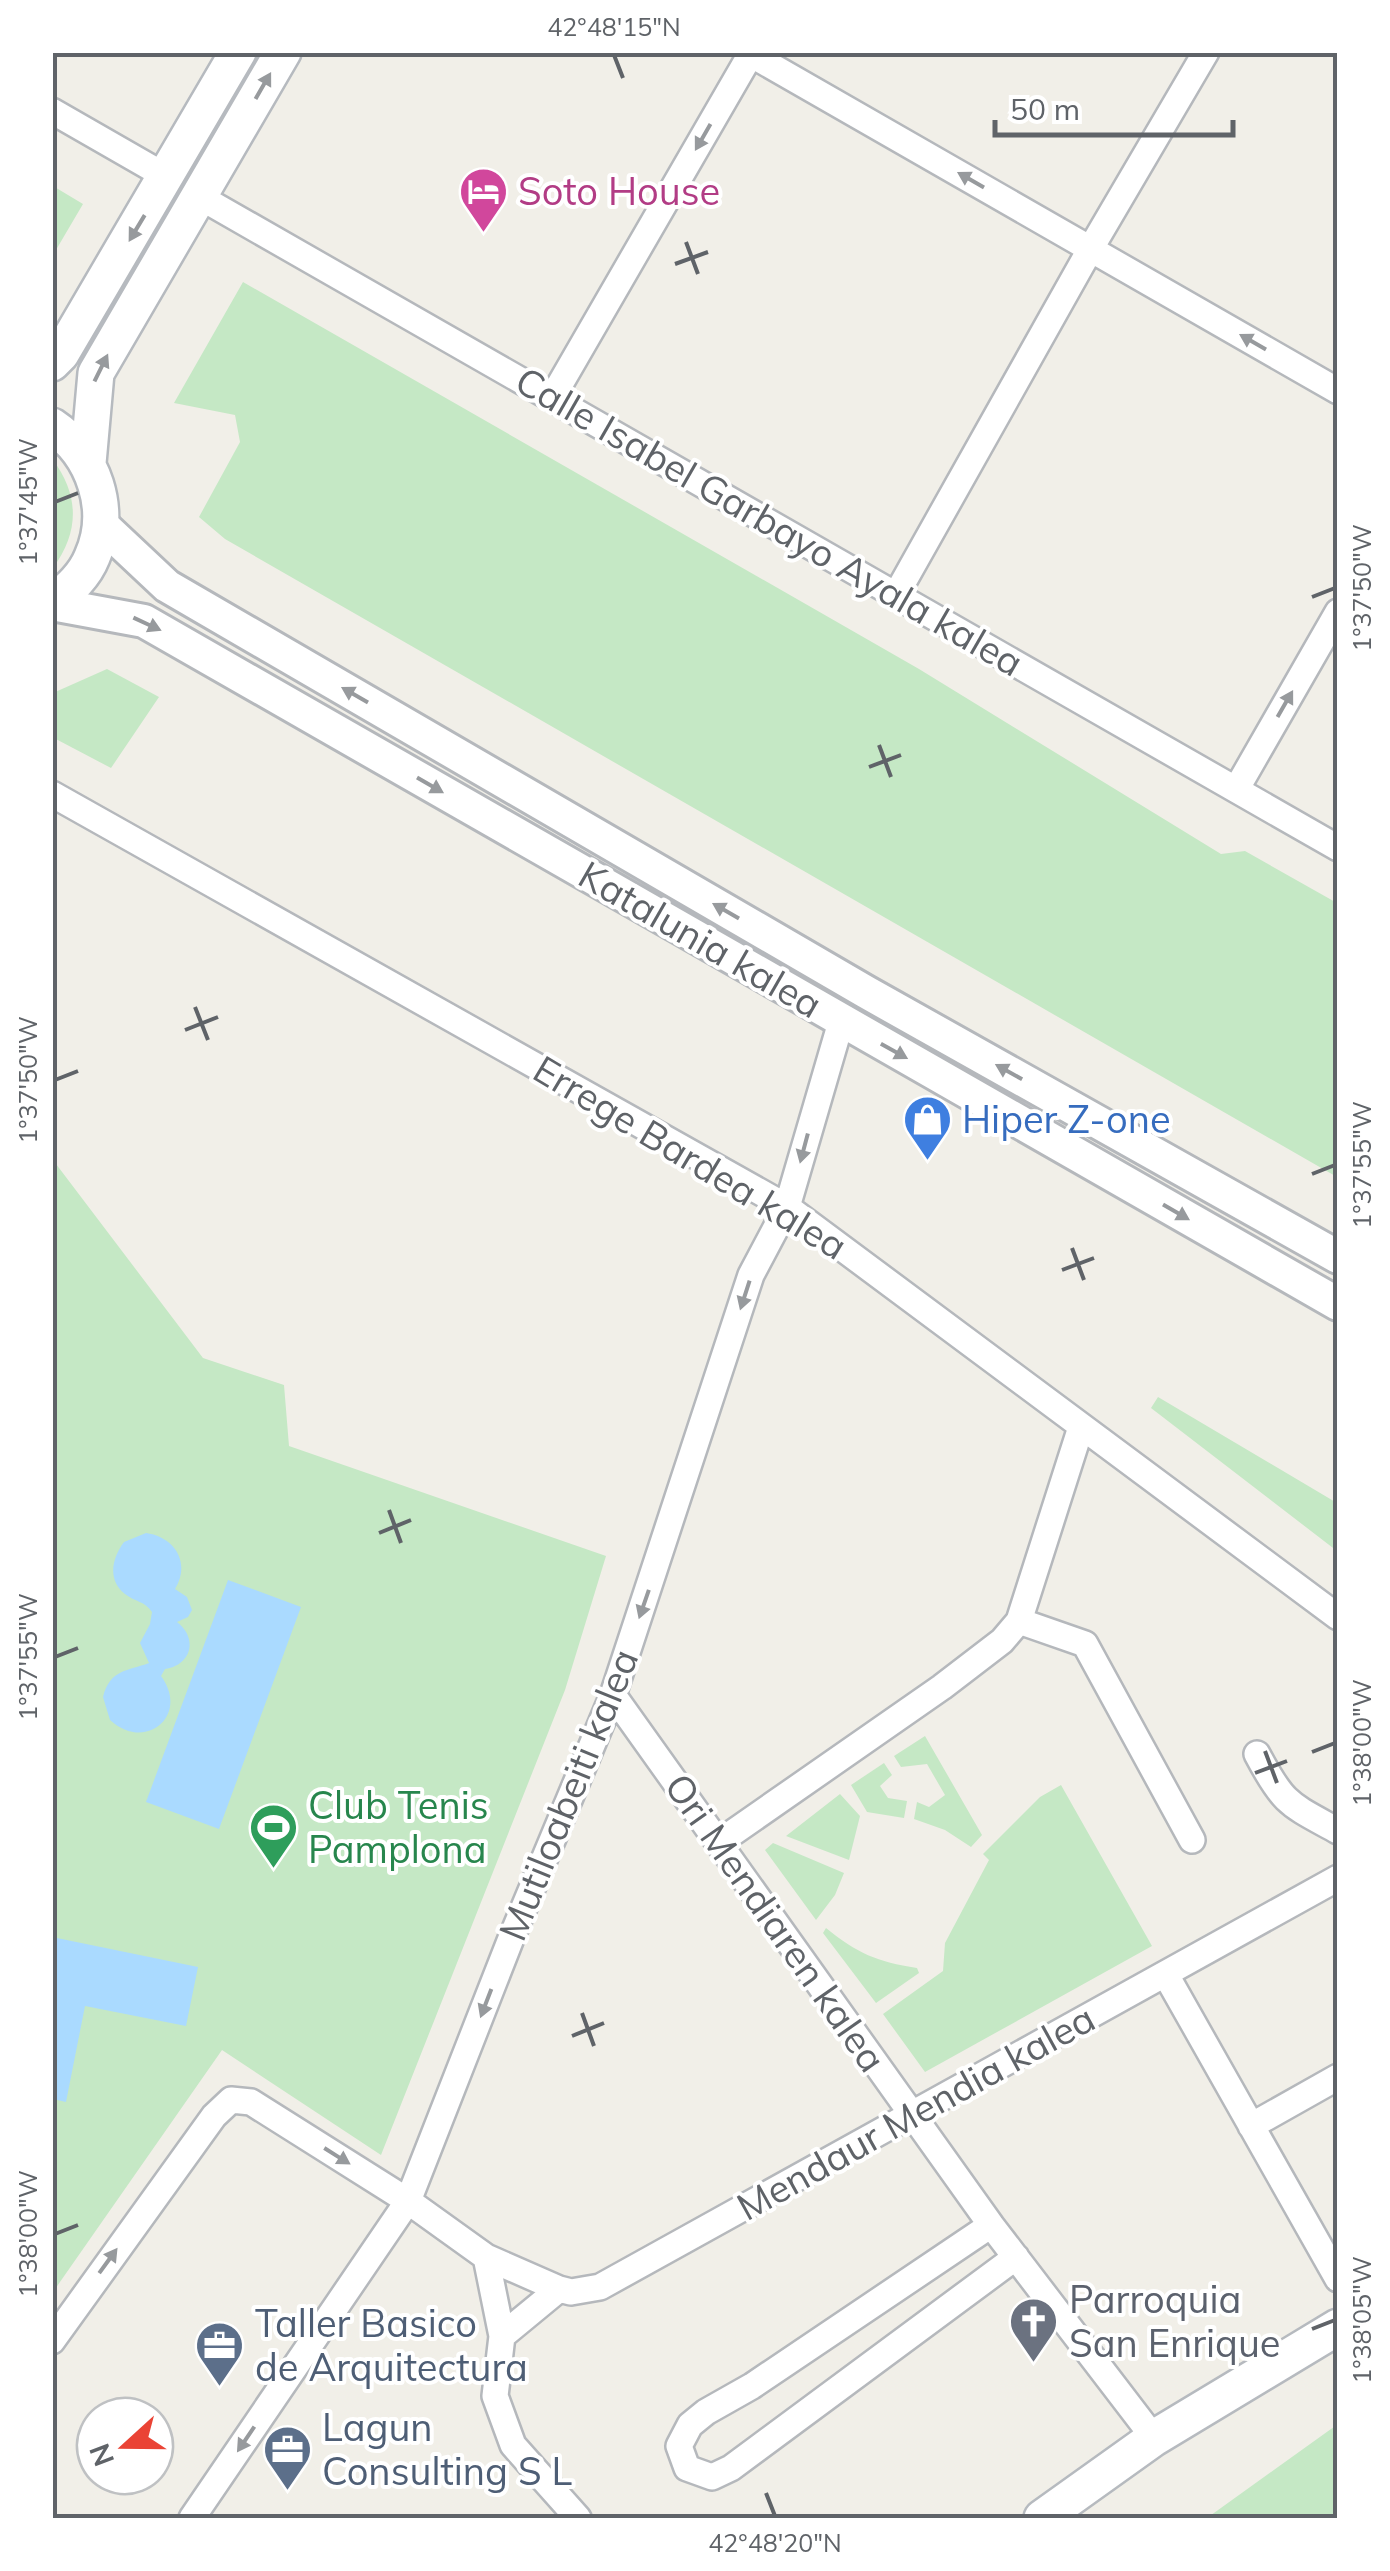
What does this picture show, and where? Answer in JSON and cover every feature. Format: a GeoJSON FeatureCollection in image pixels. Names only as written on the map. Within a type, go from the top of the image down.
{"type":"FeatureCollection","features":[{"type":"Feature","properties":{"kind":"main road"},"geometry":{"type":"LineString","coordinates":[[52,363],[167,178],[238,52]]}},
{"type":"Feature","properties":{"kind":"main road"},"geometry":{"type":"LineString","coordinates":[[88,463],[96,373],[283,52]]}},
{"type":"Feature","properties":{"kind":"main road"},"geometry":{"type":"LineString","coordinates":[[52,426],[68,436],[88,463],[99,492],[101,524],[93,556],[76,583],[52,604]]}},
{"type":"Feature","properties":{"kind":"main road"},"geometry":{"type":"LineString","coordinates":[[1042,2518],[1154,2438],[1338,2326]]}},
{"type":"Feature","properties":{"kind":"street"},"geometry":{"type":"LineString","coordinates":[[896,595],[1206,52]]}},
{"type":"Feature","properties":{"kind":"street"},"geometry":{"type":"LineString","coordinates":[[552,398],[750,53],[1338,391]]}},
{"type":"Feature","properties":{"kind":"street"},"geometry":{"type":"LineString","coordinates":[[52,111],[167,178]]}},
{"type":"Feature","properties":{"kind":"street","name":"Calle Isabel Garbayo Ayala kalea"},"geometry":{"type":"LineString","coordinates":[[200,197],[1338,848]]}},
{"type":"Feature","properties":{"kind":"street","name":"Katalunia kalea"},"geometry":{"type":"LineString","coordinates":[[101,524],[167,586],[866,992],[1338,1257]]}},
{"type":"Feature","properties":{"kind":"street","name":"Katalunia kalea"},"geometry":{"type":"LineString","coordinates":[[52,604],[144,620],[1338,1304]]}},
{"type":"Feature","properties":{"kind":"street"},"geometry":{"type":"LineString","coordinates":[[1237,788],[1338,612]]}},
{"type":"Feature","properties":{"kind":"street","name":"Errege Bardea kalea"},"geometry":{"type":"LineString","coordinates":[[52,794],[787,1207],[1338,1617]]}},
{"type":"Feature","properties":{"kind":"street","name":"Mutiloabeiti kalea"},"geometry":{"type":"LineString","coordinates":[[192,2518],[408,2201],[510,1941],[614,1695],[751,1275],[787,1207],[841,1022]]}},
{"type":"Feature","properties":{"kind":"street"},"geometry":{"type":"LineString","coordinates":[[718,1843],[942,1688],[1002,1641],[1019,1621],[1081,1427]]}},
{"type":"Feature","properties":{"kind":"street"},"geometry":{"type":"LineString","coordinates":[[1019,1621],[1085,1644],[1192,1840]]}},
{"type":"Feature","properties":{"kind":"street","name":"Ori Mendiaren kalea"},"geometry":{"type":"LineString","coordinates":[[614,1695],[911,2115],[1154,2438]]}},
{"type":"Feature","properties":{"kind":"street"},"geometry":{"type":"LineString","coordinates":[[1257,1754],[1278,1794],[1288,1804],[1338,1831]]}},
{"type":"Feature","properties":{"kind":"street","name":"Mendaur Mendia kalea"},"geometry":{"type":"LineString","coordinates":[[559,2289],[571,2292],[600,2287],[1338,1878]]}},
{"type":"Feature","properties":{"kind":"street"},"geometry":{"type":"LineString","coordinates":[[1166,1975],[1338,2280]]}},
{"type":"Feature","properties":{"kind":"street"},"geometry":{"type":"LineString","coordinates":[[1251,2126],[1338,2078]]}},
{"type":"Feature","properties":{"kind":"street"},"geometry":{"type":"LineString","coordinates":[[52,2341],[203,2131],[231,2100],[251,2102],[408,2201],[486,2258],[559,2289],[502,2336]]}},
{"type":"Feature","properties":{"kind":"street"},"geometry":{"type":"LineString","coordinates":[[991,2225],[690,2425],[679,2446],[687,2468],[712,2477],[731,2468],[1016,2256]]}},
{"type":"Feature","properties":{"kind":"street"},"geometry":{"type":"LineString","coordinates":[[486,2258],[502,2336],[495,2396],[513,2445],[578,2518]]}},
{"type":"Feature","properties":{"kind":"green space"},"geometry":{"type":"Polygon","coordinates":[[[53,186],[83,204],[53,255],[53,186]]]}},
{"type":"Feature","properties":{"kind":"green space"},"geometry":{"type":"Polygon","coordinates":[[[243,282],[919,669],[1221,854],[1245,851],[1337,903],[1337,1177],[225,539],[199,517],[240,442],[235,415],[174,403],[243,282]]]}},
{"type":"Feature","properties":{"kind":"green space"},"geometry":{"type":"Polygon","coordinates":[[[53,460],[68,487],[73,514],[68,541],[53,568],[53,460]]]}},
{"type":"Feature","properties":{"kind":"green space"},"geometry":{"type":"Polygon","coordinates":[[[107,669],[159,697],[111,768],[52,737],[53,693],[107,669]]]}},
{"type":"Feature","properties":{"kind":"green space","name":"Club Tenis Pamplona"},"geometry":{"type":"Polygon","coordinates":[[[53,1160],[203,1358],[284,1385],[289,1446],[606,1556],[565,1690],[381,2155],[222,2050],[53,2292],[53,1160]]]}},
{"type":"Feature","properties":{"kind":"green space"},"geometry":{"type":"Polygon","coordinates":[[[1158,1397],[1337,1503],[1337,1551],[1151,1408],[1158,1397]]]}},
{"type":"Feature","properties":{"kind":"green space"},"geometry":{"type":"Polygon","coordinates":[[[925,1736],[982,1835],[971,1847],[945,1830],[914,1819],[917,1802],[929,1807],[945,1795],[927,1764],[901,1767],[894,1756],[925,1736]]]}},
{"type":"Feature","properties":{"kind":"green space"},"geometry":{"type":"Polygon","coordinates":[[[884,1763],[892,1775],[880,1786],[888,1798],[907,1801],[904,1818],[867,1812],[851,1785],[884,1763]]]}},
{"type":"Feature","properties":{"kind":"green space"},"geometry":{"type":"Polygon","coordinates":[[[1061,1785],[1152,1946],[925,2072],[883,2014],[943,1971],[945,1943],[989,1860],[983,1854],[1040,1797],[1061,1785]]]}},
{"type":"Feature","properties":{"kind":"green space"},"geometry":{"type":"Polygon","coordinates":[[[840,1794],[860,1816],[849,1860],[786,1836],[840,1794]]]}},
{"type":"Feature","properties":{"kind":"green space"},"geometry":{"type":"Polygon","coordinates":[[[773,1843],[844,1873],[835,1895],[816,1920],[765,1850],[773,1843]]]}},
{"type":"Feature","properties":{"kind":"green space"},"geometry":{"type":"Polygon","coordinates":[[[826,1928],[868,1955],[917,1968],[919,1973],[876,2003],[823,1933],[826,1928]]]}},
{"type":"Feature","properties":{"kind":"green space"},"geometry":{"type":"Polygon","coordinates":[[[1337,2425],[1337,2518],[1207,2518],[1331,2429],[1337,2425]]]}},
{"type":"Feature","properties":{"kind":"water"},"geometry":{"type":"Polygon","coordinates":[[[146,1533],[165,1540],[177,1553],[181,1570],[175,1589],[187,1597],[192,1610],[177,1622],[190,1643],[186,1657],[165,1669],[161,1676],[169,1690],[167,1716],[150,1731],[137,1733],[110,1720],[103,1697],[115,1676],[149,1663],[140,1643],[152,1612],[119,1588],[113,1569],[124,1542],[146,1533]]]}},
{"type":"Feature","properties":{"kind":"water"},"geometry":{"type":"Polygon","coordinates":[[[228,1580],[301,1607],[219,1829],[146,1802],[228,1580]]]}},
{"type":"Feature","properties":{"kind":"water"},"geometry":{"type":"Polygon","coordinates":[[[52,1937],[198,1967],[186,2026],[85,2006],[66,2102],[53,2099],[52,1937]]]}},
{"type":"Feature","properties":{"kind":"place","name":"Soto House"},"geometry":{"type":"Point","coordinates":[483,234]}},
{"type":"Feature","properties":{"kind":"place","name":"Hiper Z-one"},"geometry":{"type":"Point","coordinates":[927,1162]}},
{"type":"Feature","properties":{"kind":"place","name":"Club Tenis Pamplona"},"geometry":{"type":"Point","coordinates":[273,1870]}},
{"type":"Feature","properties":{"kind":"place","name":"Parroquia San Enrique"},"geometry":{"type":"Point","coordinates":[1034,2364]}},
{"type":"Feature","properties":{"kind":"place","name":"Taller Basico de Arquitectura"},"geometry":{"type":"Point","coordinates":[220,2388]}},
{"type":"Feature","properties":{"kind":"place","name":"Lagun Consulting S L"},"geometry":{"type":"Point","coordinates":[287,2492]}}]}
